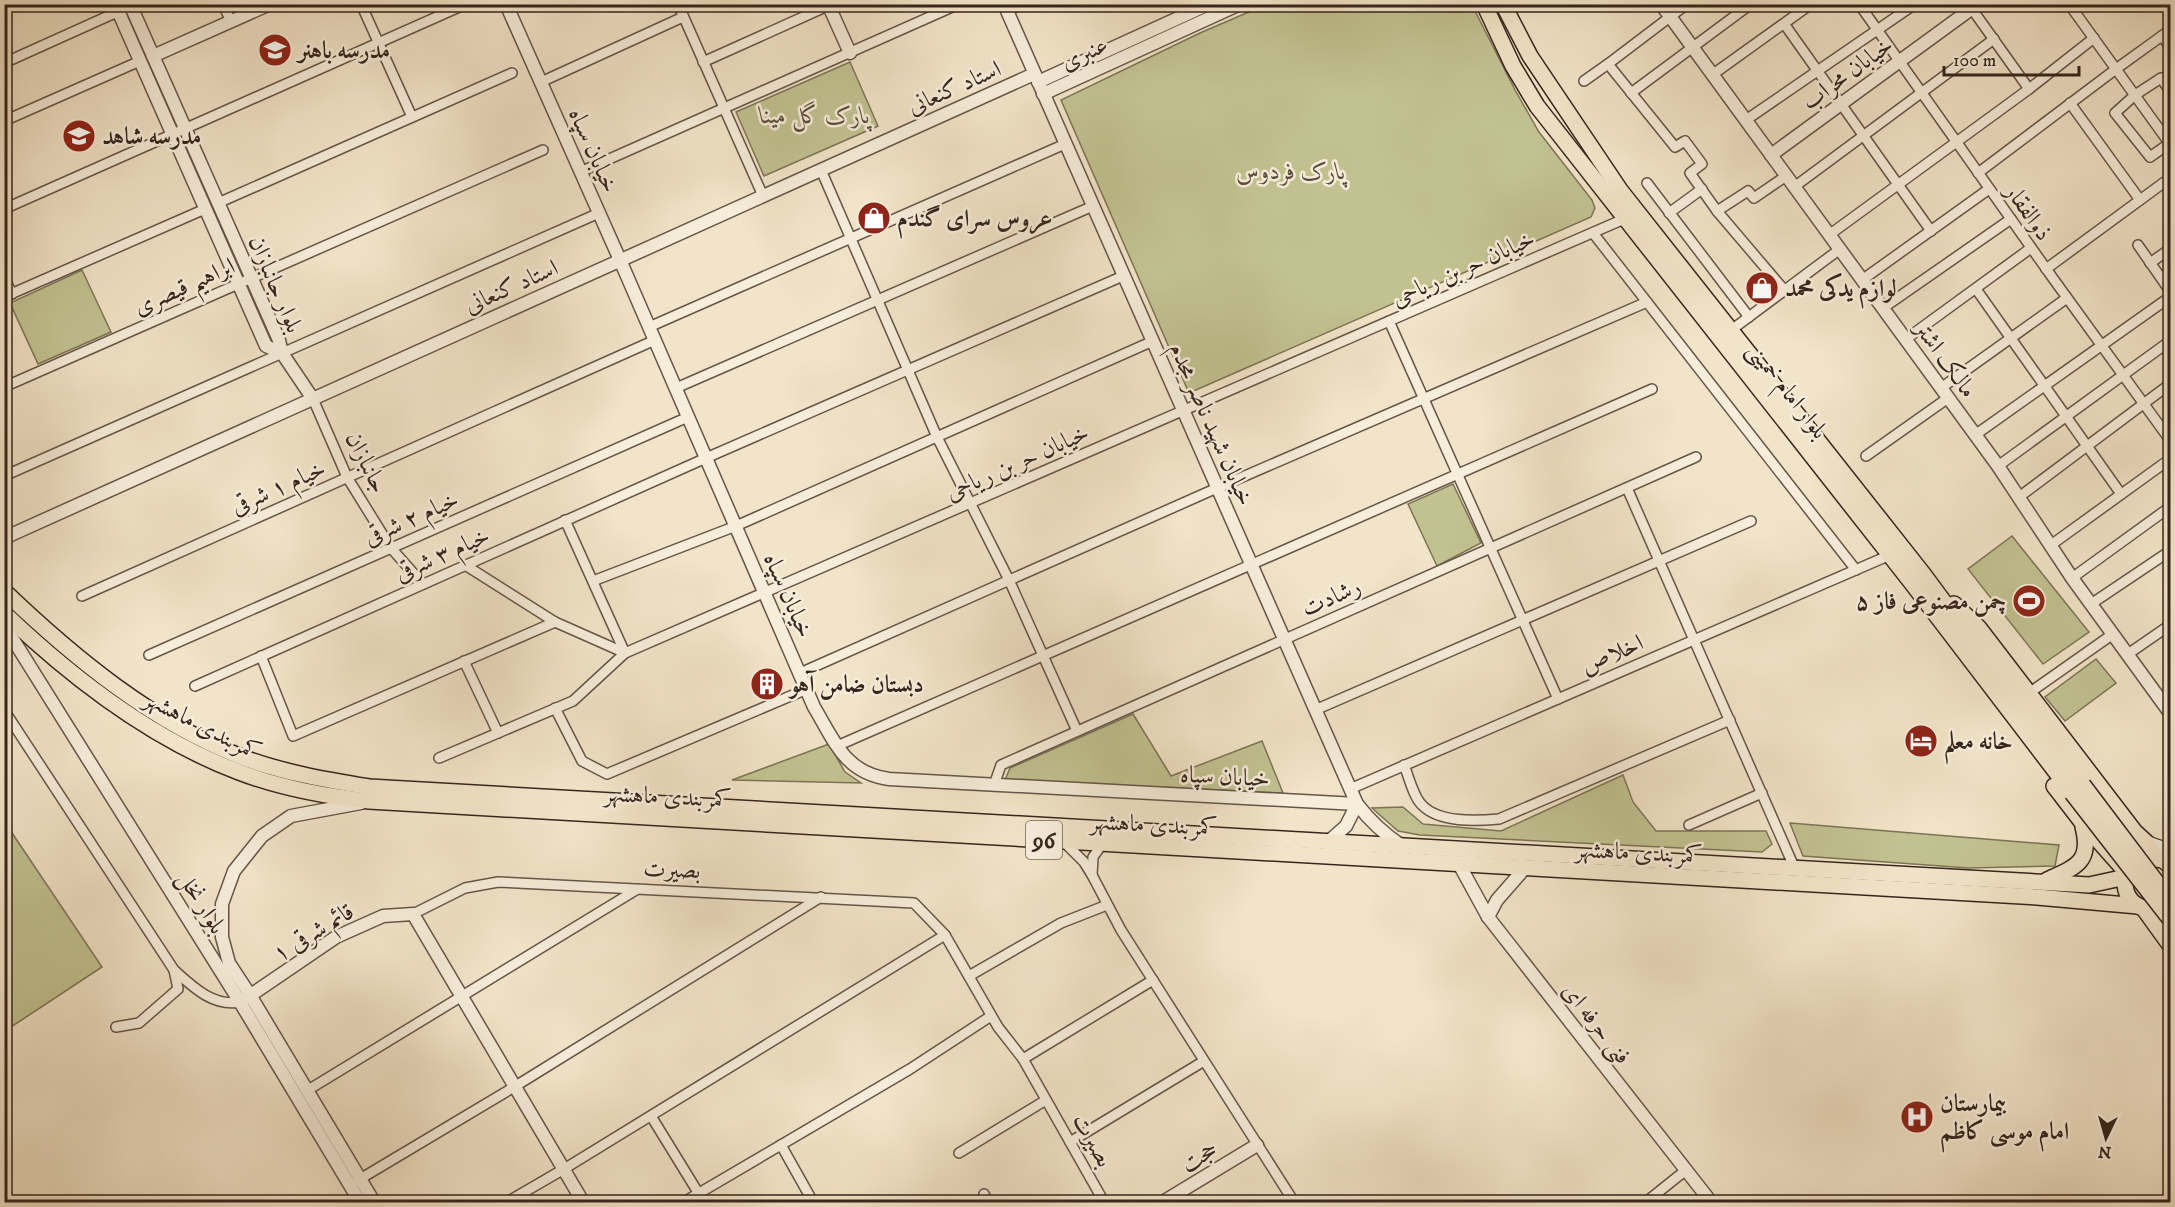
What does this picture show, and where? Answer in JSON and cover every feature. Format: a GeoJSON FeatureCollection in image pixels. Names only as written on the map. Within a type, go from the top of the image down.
{"type":"FeatureCollection","features":[{"type":"Feature","properties":{"kind":"main road","name":"بلوار امام خمینی"},"geometry":{"type":"LineString","coordinates":[[1484,4],[1513,66],[1536,106],[1890,555],[1918,578]]}},
{"type":"Feature","properties":{"kind":"main road","name":"بلوار امام خمینی"},"geometry":{"type":"LineString","coordinates":[[1503,4],[1530,56],[1620,190],[2078,789]]}},
{"type":"Feature","properties":{"kind":"main road"},"geometry":{"type":"LineString","coordinates":[[1536,106],[1548,102],[1555,91]]}},
{"type":"Feature","properties":{"kind":"main road"},"geometry":{"type":"LineString","coordinates":[[1551,125],[1559,115],[1570,113]]}},
{"type":"Feature","properties":{"kind":"main road"},"geometry":{"type":"LineString","coordinates":[[1918,578],[1979,628],[2141,838],[2167,859]]}},
{"type":"Feature","properties":{"kind":"main road"},"geometry":{"type":"LineString","coordinates":[[1918,578],[1944,640],[2081,821],[2126,875],[2125,888],[2128,896],[2141,908],[2170,945]]}},
{"type":"Feature","properties":{"kind":"main road","name":"کمربندی ماهشهر"},"geometry":{"type":"LineString","coordinates":[[4,591],[88,664],[175,724],[244,758],[322,779],[381,787],[1795,869],[2044,881]]}},
{"type":"Feature","properties":{"kind":"main road","name":"کمربندی ماهشهر"},"geometry":{"type":"LineString","coordinates":[[4,613],[50,654],[104,696],[159,732],[238,772],[319,795],[369,801],[1526,868],[2100,903],[2141,908]]}},
{"type":"Feature","properties":{"kind":"main road"},"geometry":{"type":"LineString","coordinates":[[2078,789],[2170,901]]}},
{"type":"Feature","properties":{"kind":"main road"},"geometry":{"type":"LineString","coordinates":[[2078,789],[2170,919]]}},
{"type":"Feature","properties":{"kind":"main road"},"geometry":{"type":"LineString","coordinates":[[2044,881],[2068,870],[2083,859],[2087,843],[2081,821]]}},
{"type":"Feature","properties":{"kind":"main road"},"geometry":{"type":"LineString","coordinates":[[2108,853],[2119,858],[2131,854],[2141,838]]}},
{"type":"Feature","properties":{"kind":"main road","name":"96"},"geometry":{"type":"LineString","coordinates":[[2044,881],[2089,885],[2126,875],[2139,860],[2167,859]]}},
{"type":"Feature","properties":{"kind":"main road"},"geometry":{"type":"LineString","coordinates":[[2099,882],[2103,896],[2100,903]]}},
{"type":"Feature","properties":{"kind":"main road","name":"96"},"geometry":{"type":"LineString","coordinates":[[2141,908],[2158,909],[2170,901]]}},
{"type":"Feature","properties":{"kind":"street"},"geometry":{"type":"LineString","coordinates":[[224,4],[231,22]]}},
{"type":"Feature","properties":{"kind":"street"},"geometry":{"type":"LineString","coordinates":[[153,56],[270,4]]}},
{"type":"Feature","properties":{"kind":"street"},"geometry":{"type":"LineString","coordinates":[[361,4],[412,117]]}},
{"type":"Feature","properties":{"kind":"street"},"geometry":{"type":"LineString","coordinates":[[4,209],[466,4]]}},
{"type":"Feature","properties":{"kind":"street","name":"خیابان سپاه"},"geometry":{"type":"LineString","coordinates":[[506,4],[807,689],[837,746],[853,766],[876,777],[1357,804]]}},
{"type":"Feature","properties":{"kind":"street"},"geometry":{"type":"LineString","coordinates":[[678,4],[763,196]]}},
{"type":"Feature","properties":{"kind":"street"},"geometry":{"type":"LineString","coordinates":[[580,172],[959,4]]}},
{"type":"Feature","properties":{"kind":"street"},"geometry":{"type":"LineString","coordinates":[[1005,8],[1022,4]]}},
{"type":"Feature","properties":{"kind":"street","name":"عنبری"},"geometry":{"type":"LineString","coordinates":[[1038,83],[1209,4]]}},
{"type":"Feature","properties":{"kind":"street","name":"عنبری"},"geometry":{"type":"LineString","coordinates":[[1038,83],[1240,4]]}},
{"type":"Feature","properties":{"kind":"street","name":"مالک اشتر"},"geometry":{"type":"LineString","coordinates":[[1661,4],[1998,466],[2072,578],[2170,711]]}},
{"type":"Feature","properties":{"kind":"street"},"geometry":{"type":"LineString","coordinates":[[1584,81],[1687,4]]}},
{"type":"Feature","properties":{"kind":"street"},"geometry":{"type":"LineString","coordinates":[[1631,93],[1751,4]]}},
{"type":"Feature","properties":{"kind":"street"},"geometry":{"type":"LineString","coordinates":[[1713,75],[1811,4]]}},
{"type":"Feature","properties":{"kind":"street","name":"ذوالفقار"},"geometry":{"type":"LineString","coordinates":[[1859,4],[2170,440]]}},
{"type":"Feature","properties":{"kind":"street"},"geometry":{"type":"LineString","coordinates":[[1746,120],[1915,4]]}},
{"type":"Feature","properties":{"kind":"street"},"geometry":{"type":"LineString","coordinates":[[2069,4],[2094,38],[2116,69],[2135,95],[2170,143],[2150,157],[2115,113],[2135,95],[2161,78],[2170,90]]}},
{"type":"Feature","properties":{"kind":"street"},"geometry":{"type":"LineString","coordinates":[[4,63],[117,8],[132,5]]}},
{"type":"Feature","properties":{"kind":"street","name":"بلوار جانبازان"},"geometry":{"type":"LineString","coordinates":[[132,5],[279,340],[282,353]]}},
{"type":"Feature","properties":{"kind":"street"},"geometry":{"type":"LineString","coordinates":[[703,62],[830,5],[850,53]]}},
{"type":"Feature","properties":{"kind":"street"},"geometry":{"type":"LineString","coordinates":[[1975,7],[1994,39],[2030,89]]}},
{"type":"Feature","properties":{"kind":"street","name":"خیابان محراب"},"geometry":{"type":"LineString","coordinates":[[1771,155],[1975,7]]}},
{"type":"Feature","properties":{"kind":"street","name":"بلوار جانبازان"},"geometry":{"type":"LineString","coordinates":[[117,8],[266,346],[282,353]]}},
{"type":"Feature","properties":{"kind":"street","name":"خیابان شهید ناصر مجدم"},"geometry":{"type":"LineString","coordinates":[[1005,8],[1357,804],[1377,828],[1402,846]]}},
{"type":"Feature","properties":{"kind":"street"},"geometry":{"type":"LineString","coordinates":[[541,82],[683,17]]}},
{"type":"Feature","properties":{"kind":"street"},"geometry":{"type":"LineString","coordinates":[[1785,25],[1931,231]]}},
{"type":"Feature","properties":{"kind":"street"},"geometry":{"type":"LineString","coordinates":[[1978,173],[2166,33],[2170,47]]}},
{"type":"Feature","properties":{"kind":"street"},"geometry":{"type":"LineString","coordinates":[[1829,235],[2030,89],[2094,38]]}},
{"type":"Feature","properties":{"kind":"street"},"geometry":{"type":"LineString","coordinates":[[1794,187],[1994,39]]}},
{"type":"Feature","properties":{"kind":"street"},"geometry":{"type":"LineString","coordinates":[[4,121],[140,62]]}},
{"type":"Feature","properties":{"kind":"street"},"geometry":{"type":"LineString","coordinates":[[1608,64],[1675,147],[1685,141],[1702,164],[1690,173],[1716,211],[1785,291]]}},
{"type":"Feature","properties":{"kind":"street"},"geometry":{"type":"LineString","coordinates":[[218,203],[512,73]]}},
{"type":"Feature","properties":{"kind":"street","name":"استاد کنعانی"},"geometry":{"type":"LineString","coordinates":[[4,538],[821,170],[1038,83]]}},
{"type":"Feature","properties":{"kind":"street"},"geometry":{"type":"LineString","coordinates":[[2070,103],[2140,200]]}},
{"type":"Feature","properties":{"kind":"street"},"geometry":{"type":"LineString","coordinates":[[649,327],[1065,144]]}},
{"type":"Feature","properties":{"kind":"street","name":"ابراهیم قیصری"},"geometry":{"type":"LineString","coordinates":[[4,387],[543,150]]}},
{"type":"Feature","properties":{"kind":"street"},"geometry":{"type":"LineString","coordinates":[[821,170],[937,436],[1009,580],[1077,731]]}},
{"type":"Feature","properties":{"kind":"street"},"geometry":{"type":"LineString","coordinates":[[1716,211],[1748,191],[1754,198],[1786,176]]}},
{"type":"Feature","properties":{"kind":"street"},"geometry":{"type":"LineString","coordinates":[[2046,269],[2170,178]]}},
{"type":"Feature","properties":{"kind":"street"},"geometry":{"type":"LineString","coordinates":[[1647,183],[1749,317]]}},
{"type":"Feature","properties":{"kind":"street"},"geometry":{"type":"LineString","coordinates":[[1670,213],[1702,189]]}},
{"type":"Feature","properties":{"kind":"street"},"geometry":{"type":"LineString","coordinates":[[1862,280],[1989,189]]}},
{"type":"Feature","properties":{"kind":"street"},"geometry":{"type":"LineString","coordinates":[[676,388],[1093,206]]}},
{"type":"Feature","properties":{"kind":"street"},"geometry":{"type":"LineString","coordinates":[[4,277],[8,296],[205,209]]}},
{"type":"Feature","properties":{"kind":"street"},"geometry":{"type":"LineString","coordinates":[[4,476],[599,213]]}},
{"type":"Feature","properties":{"kind":"street","name":"خیابان حر بن ریاحی"},"geometry":{"type":"LineString","coordinates":[[439,758],[573,701],[625,653],[1624,219]]}},
{"type":"Feature","properties":{"kind":"street"},"geometry":{"type":"LineString","coordinates":[[1883,308],[2011,219]]}},
{"type":"Feature","properties":{"kind":"street"},"geometry":{"type":"LineString","coordinates":[[1593,232],[1856,570]]}},
{"type":"Feature","properties":{"kind":"street"},"geometry":{"type":"LineString","coordinates":[[2138,245],[2170,291]]}},
{"type":"Feature","properties":{"kind":"street"},"geometry":{"type":"LineString","coordinates":[[1905,339],[2031,248]]}},
{"type":"Feature","properties":{"kind":"street"},"geometry":{"type":"LineString","coordinates":[[1730,332],[1840,249]]}},
{"type":"Feature","properties":{"kind":"street"},"geometry":{"type":"LineString","coordinates":[[2150,263],[2170,249]]}},
{"type":"Feature","properties":{"kind":"street","name":"خیام ۳ شرقی"},"geometry":{"type":"LineString","coordinates":[[195,686],[565,520],[1124,276]]}},
{"type":"Feature","properties":{"kind":"street"},"geometry":{"type":"LineString","coordinates":[[1976,289],[2121,494]]}},
{"type":"Feature","properties":{"kind":"street"},"geometry":{"type":"LineString","coordinates":[[1975,435],[2170,297]]}},
{"type":"Feature","properties":{"kind":"street"},"geometry":{"type":"LineString","coordinates":[[1866,456],[2011,338],[2067,298]]}},
{"type":"Feature","properties":{"kind":"street"},"geometry":{"type":"LineString","coordinates":[[800,673],[1217,488],[1647,302]]}},
{"type":"Feature","properties":{"kind":"street"},"geometry":{"type":"LineString","coordinates":[[1389,321],[1558,699]]}},
{"type":"Feature","properties":{"kind":"street","name":"خیام ۱ شرقی"},"geometry":{"type":"LineString","coordinates":[[82,596],[655,340]]}},
{"type":"Feature","properties":{"kind":"street"},"geometry":{"type":"LineString","coordinates":[[593,581],[736,526],[1153,341]]}},
{"type":"Feature","properties":{"kind":"street"},"geometry":{"type":"LineString","coordinates":[[1998,466],[2170,341]]}},
{"type":"Feature","properties":{"kind":"street","name":"جانبازان"},"geometry":{"type":"LineString","coordinates":[[282,353],[313,399],[347,477],[391,548],[423,584]]}},
{"type":"Feature","properties":{"kind":"street"},"geometry":{"type":"LineString","coordinates":[[2019,497],[2170,384]]}},
{"type":"Feature","properties":{"kind":"street"},"geometry":{"type":"LineString","coordinates":[[837,746],[1652,389]]}},
{"type":"Feature","properties":{"kind":"street","name":"خیام ۲ شرقی"},"geometry":{"type":"LineString","coordinates":[[149,655],[688,417]]}},
{"type":"Feature","properties":{"kind":"street","name":"رشادت"},"geometry":{"type":"LineString","coordinates":[[994,785],[1001,765],[1696,457]]}},
{"type":"Feature","properties":{"kind":"street"},"geometry":{"type":"LineString","coordinates":[[2051,545],[2170,459]]}},
{"type":"Feature","properties":{"kind":"street"},"geometry":{"type":"LineString","coordinates":[[1627,488],[1795,869]]}},
{"type":"Feature","properties":{"kind":"street"},"geometry":{"type":"LineString","coordinates":[[2072,578],[2170,507]]}},
{"type":"Feature","properties":{"kind":"street"},"geometry":{"type":"LineString","coordinates":[[565,520],[625,653]]}},
{"type":"Feature","properties":{"kind":"street"},"geometry":{"type":"LineString","coordinates":[[1315,710],[1751,521]]}},
{"type":"Feature","properties":{"kind":"street","name":"اخلاص"},"geometry":{"type":"LineString","coordinates":[[1350,789],[1890,555]]}},
{"type":"Feature","properties":{"kind":"street"},"geometry":{"type":"LineString","coordinates":[[2091,604],[2169,555]]}},
{"type":"Feature","properties":{"kind":"street"},"geometry":{"type":"LineString","coordinates":[[465,565],[555,622],[625,653]]}},
{"type":"Feature","properties":{"kind":"street"},"geometry":{"type":"LineString","coordinates":[[261,656],[293,736],[555,622]]}},
{"type":"Feature","properties":{"kind":"street","name":"بلوار نخل"},"geometry":{"type":"LineString","coordinates":[[4,625],[245,999],[355,1182],[374,1203]]}},
{"type":"Feature","properties":{"kind":"street"},"geometry":{"type":"LineString","coordinates":[[2128,654],[2170,625]]}},
{"type":"Feature","properties":{"kind":"street"},"geometry":{"type":"LineString","coordinates":[[2029,693],[2113,634]]}},
{"type":"Feature","properties":{"kind":"street"},"geometry":{"type":"LineString","coordinates":[[464,661],[498,733]]}},
{"type":"Feature","properties":{"kind":"street"},"geometry":{"type":"LineString","coordinates":[[555,708],[582,761],[607,774],[807,689]]}},
{"type":"Feature","properties":{"kind":"street"},"geometry":{"type":"LineString","coordinates":[[4,710],[174,970],[188,983],[214,1000],[227,1005],[245,999]]}},
{"type":"Feature","properties":{"kind":"street"},"geometry":{"type":"LineString","coordinates":[[1404,765],[1420,804],[1434,814],[1464,819],[1499,819],[1730,720]]}},
{"type":"Feature","properties":{"kind":"street"},"geometry":{"type":"LineString","coordinates":[[1689,825],[1762,793]]}},
{"type":"Feature","properties":{"kind":"street","name":"بلوار نخل"},"geometry":{"type":"LineString","coordinates":[[360,1203],[355,1182],[308,1090],[245,999],[229,963],[222,937],[222,904],[234,871],[262,836],[291,816],[369,801]]}},
{"type":"Feature","properties":{"kind":"street"},"geometry":{"type":"LineString","coordinates":[[1328,842],[1346,826],[1357,804]]}},
{"type":"Feature","properties":{"kind":"street"},"geometry":{"type":"LineString","coordinates":[[1063,841],[1084,862],[1107,905],[1153,980],[1294,1203]]}},
{"type":"Feature","properties":{"kind":"street"},"geometry":{"type":"LineString","coordinates":[[1092,875],[1093,857],[1103,843]]}},
{"type":"Feature","properties":{"kind":"street","name":"فنی حرفه ای"},"geometry":{"type":"LineString","coordinates":[[1459,864],[1488,917],[1711,1203]]}},
{"type":"Feature","properties":{"kind":"street"},"geometry":{"type":"LineString","coordinates":[[1488,917],[1497,900],[1526,868]]}},
{"type":"Feature","properties":{"kind":"street","name":"بصیرت"},"geometry":{"type":"LineString","coordinates":[[413,914],[465,888],[498,882],[914,903],[945,934],[991,1016],[1023,1059],[1104,1203]]}},
{"type":"Feature","properties":{"kind":"street"},"geometry":{"type":"LineString","coordinates":[[308,1090],[638,890]]}},
{"type":"Feature","properties":{"kind":"street"},"geometry":{"type":"LineString","coordinates":[[355,1182],[821,897]]}},
{"type":"Feature","properties":{"kind":"street"},"geometry":{"type":"LineString","coordinates":[[969,976],[1060,923],[1107,905]]}},
{"type":"Feature","properties":{"kind":"street"},"geometry":{"type":"LineString","coordinates":[[413,914],[583,1203]]}},
{"type":"Feature","properties":{"kind":"street","name":"قائم شرقی ۱"},"geometry":{"type":"LineString","coordinates":[[245,999],[336,937],[383,916],[413,914]]}},
{"type":"Feature","properties":{"kind":"street"},"geometry":{"type":"LineString","coordinates":[[507,1203],[945,934]]}},
{"type":"Feature","properties":{"kind":"street"},"geometry":{"type":"LineString","coordinates":[[116,1027],[139,1023],[178,989],[174,970]]}},
{"type":"Feature","properties":{"kind":"street"},"geometry":{"type":"LineString","coordinates":[[1023,1059],[1153,980]]}},
{"type":"Feature","properties":{"kind":"street"},"geometry":{"type":"LineString","coordinates":[[684,1203],[910,1069],[991,1016]]}},
{"type":"Feature","properties":{"kind":"street"},"geometry":{"type":"LineString","coordinates":[[1070,1142],[1204,1062]]}},
{"type":"Feature","properties":{"kind":"street"},"geometry":{"type":"LineString","coordinates":[[959,1153],[1046,1101]]}},
{"type":"Feature","properties":{"kind":"street"},"geometry":{"type":"LineString","coordinates":[[651,1116],[699,1194]]}},
{"type":"Feature","properties":{"kind":"street","name":"حجت"},"geometry":{"type":"LineString","coordinates":[[1163,1203],[1257,1144]]}},
{"type":"Feature","properties":{"kind":"street"},"geometry":{"type":"LineString","coordinates":[[781,1145],[813,1203]]}},
{"type":"Feature","properties":{"kind":"street"},"geometry":{"type":"LineString","coordinates":[[1646,1203],[1686,1170]]}},
{"type":"Feature","properties":{"kind":"green space","name":"پارک فردوس"},"geometry":{"type":"Polygon","coordinates":[[[1265,5],[1472,5],[1539,132],[1592,200],[1595,208],[1591,217],[1189,393],[1061,100],[1200,33],[1265,5]]]}},
{"type":"Feature","properties":{"kind":"green space","name":"پارک گل مینا"},"geometry":{"type":"Polygon","coordinates":[[[850,62],[878,126],[764,176],[736,112],[850,62]]]}},
{"type":"Feature","properties":{"kind":"green space"},"geometry":{"type":"Polygon","coordinates":[[[82,270],[111,332],[38,364],[10,303],[82,270]]]}},
{"type":"Feature","properties":{"kind":"green space"},"geometry":{"type":"Polygon","coordinates":[[[1453,484],[1481,543],[1437,566],[1408,504],[1453,484]]]}},
{"type":"Feature","properties":{"kind":"green space","name":"چمن مصنوعی فاز ۵"},"geometry":{"type":"Polygon","coordinates":[[[2012,536],[2089,632],[2043,664],[1968,569],[2012,536]]]}},
{"type":"Feature","properties":{"kind":"green space"},"geometry":{"type":"Polygon","coordinates":[[[2096,659],[2116,683],[2065,721],[2045,697],[2096,659]]]}},
{"type":"Feature","properties":{"kind":"green space"},"geometry":{"type":"Polygon","coordinates":[[[1133,714],[1171,776],[1262,741],[1283,793],[1005,780],[1010,768],[1133,714]]]}},
{"type":"Feature","properties":{"kind":"green space"},"geometry":{"type":"Polygon","coordinates":[[[829,744],[845,772],[861,783],[732,780],[829,744]]]}},
{"type":"Feature","properties":{"kind":"green space"},"geometry":{"type":"Polygon","coordinates":[[[1623,775],[1633,802],[1656,831],[1766,831],[1772,844],[1762,852],[1420,835],[1398,831],[1372,808],[1403,807],[1423,824],[1501,831],[1623,775]]]}},
{"type":"Feature","properties":{"kind":"green space"},"geometry":{"type":"Polygon","coordinates":[[[4,821],[102,967],[5,1031],[4,1031],[4,821]]]}},
{"type":"Feature","properties":{"kind":"green space"},"geometry":{"type":"Polygon","coordinates":[[[1790,823],[2059,845],[2055,866],[1968,868],[1803,856],[1790,823]]]}},
{"type":"Feature","properties":{"kind":"place","name":"مدرسه باهنر"},"geometry":{"type":"Point","coordinates":[275,50]}},
{"type":"Feature","properties":{"kind":"place","name":"مدرسه شاهد"},"geometry":{"type":"Point","coordinates":[79,136]}},
{"type":"Feature","properties":{"kind":"place","name":"عروس سرای گندم"},"geometry":{"type":"Point","coordinates":[874,218]}},
{"type":"Feature","properties":{"kind":"place","name":"لوازم یدکی محمد"},"geometry":{"type":"Point","coordinates":[1762,288]}},
{"type":"Feature","properties":{"kind":"place","name":"چمن مصنوعی فاز ۵"},"geometry":{"type":"Point","coordinates":[2029,601]}},
{"type":"Feature","properties":{"kind":"place","name":"دبستان ضامن آهو"},"geometry":{"type":"Point","coordinates":[767,684]}},
{"type":"Feature","properties":{"kind":"place","name":"خانه معلم"},"geometry":{"type":"Point","coordinates":[1921,741]}},
{"type":"Feature","properties":{"kind":"place","name":"بیمارستان امام موسی کاظم"},"geometry":{"type":"Point","coordinates":[1917,1117]}}]}
